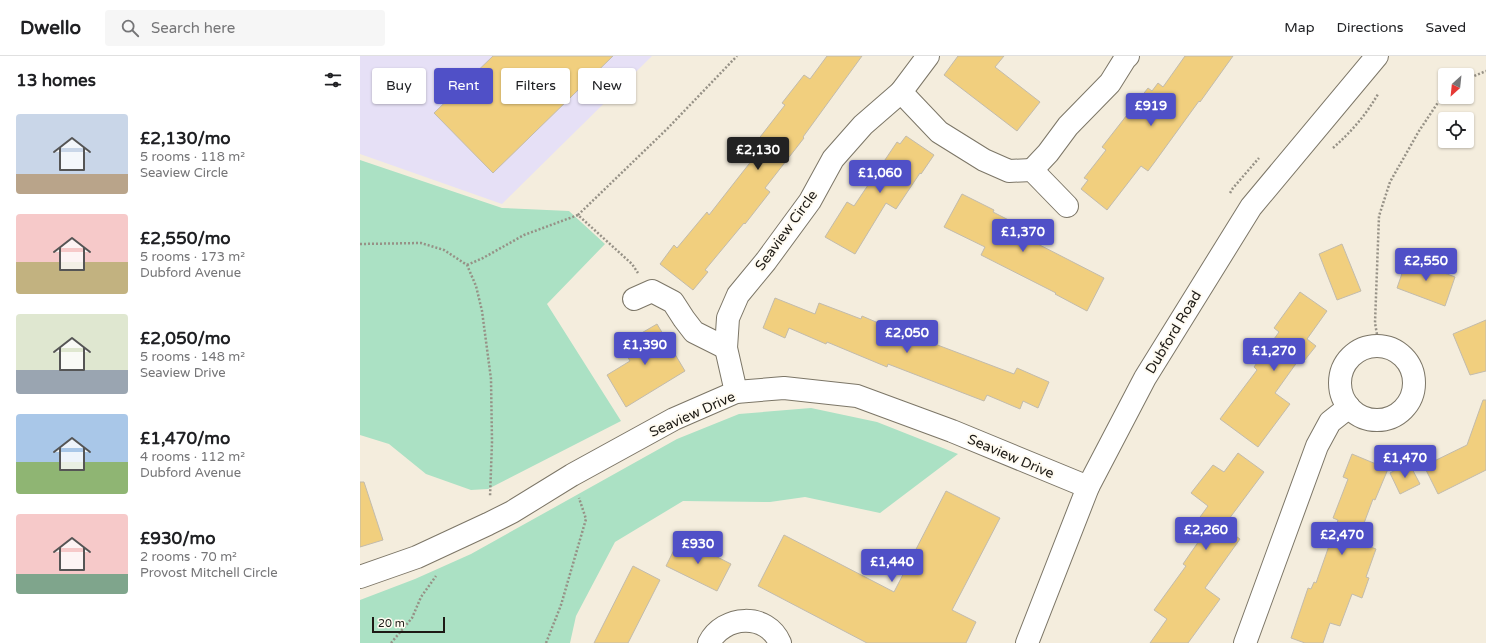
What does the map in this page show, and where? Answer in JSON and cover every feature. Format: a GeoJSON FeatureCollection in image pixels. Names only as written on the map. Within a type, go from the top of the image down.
{"type":"FeatureCollection","features":[{"type":"Feature","properties":{"kind":"street","name":"Seaview Circle"},"geometry":{"type":"LineString","coordinates":[[736,392],[726,348],[728,318],[738,295],[766,261],[810,201],[833,159],[863,125],[901,92],[928,56]]}},
{"type":"Feature","properties":{"kind":"street"},"geometry":{"type":"LineString","coordinates":[[901,92],[939,132],[984,160],[1008,171],[1032,170],[1048,153],[1068,126],[1110,83],[1125,58],[1128,56]]}},
{"type":"Feature","properties":{"kind":"street","name":"Dubford Road"},"geometry":{"type":"LineString","coordinates":[[1027,643],[1088,488],[1145,378],[1251,207],[1377,56]]}},
{"type":"Feature","properties":{"kind":"street"},"geometry":{"type":"LineString","coordinates":[[1032,170],[1067,206]]}},
{"type":"Feature","properties":{"kind":"street"},"geometry":{"type":"LineString","coordinates":[[643,295],[673,302],[694,332],[726,348]]}},
{"type":"Feature","properties":{"kind":"street"},"geometry":{"type":"LineString","coordinates":[[1370,346],[1379,346],[1396,351],[1409,364],[1414,381],[1413,390],[1410,399],[1399,413],[1382,419],[1373,419],[1364,417],[1349,407],[1341,391],[1340,383],[1344,366],[1352,356],[1362,349],[1370,346]]}},
{"type":"Feature","properties":{"kind":"street","name":"Seaview Drive"},"geometry":{"type":"LineString","coordinates":[[360,577],[417,557],[488,524],[512,512],[572,475],[674,419],[736,392],[784,388],[857,396],[952,431],[1088,488]]}},
{"type":"Feature","properties":{"kind":"street"},"geometry":{"type":"LineString","coordinates":[[1245,643],[1317,446],[1330,422],[1349,407]]}},
{"type":"Feature","properties":{"kind":"street"},"geometry":{"type":"LineString","coordinates":[[709,643],[716,633],[722,628],[730,623],[738,621],[750,621],[764,626],[771,631],[780,643]]}},
{"type":"Feature","properties":{"kind":"path"},"geometry":{"type":"LineString","coordinates":[[467,265],[483,258],[524,235],[578,215],[667,129],[737,56]]}},
{"type":"Feature","properties":{"kind":"path"},"geometry":{"type":"LineString","coordinates":[[1474,76],[1486,71]]}},
{"type":"Feature","properties":{"kind":"path"},"geometry":{"type":"LineString","coordinates":[[1332,149],[1353,130],[1371,107],[1381,89]]}},
{"type":"Feature","properties":{"kind":"path"},"geometry":{"type":"LineString","coordinates":[[1379,346],[1375,323],[1378,216],[1390,182],[1418,131],[1438,102]]}},
{"type":"Feature","properties":{"kind":"path"},"geometry":{"type":"LineString","coordinates":[[578,215],[632,264],[643,295]]}},
{"type":"Feature","properties":{"kind":"path"},"geometry":{"type":"LineString","coordinates":[[360,244],[421,243],[444,250],[467,265],[476,286],[482,311],[492,379],[492,442],[488,524]]}},
{"type":"Feature","properties":{"kind":"path"},"geometry":{"type":"LineString","coordinates":[[546,643],[561,605],[586,519],[572,475]]}},
{"type":"Feature","properties":{"kind":"path"},"geometry":{"type":"LineString","coordinates":[[391,643],[412,618],[421,597],[436,574]]}},
{"type":"Feature","properties":{"kind":"shaded area"},"geometry":{"type":"Polygon","coordinates":[[[360,56],[652,56],[636,72],[636,68],[578,68],[578,104],[603,104],[502,204],[360,154],[360,56]]]}},
{"type":"Feature","properties":{"kind":"green space"},"geometry":{"type":"Polygon","coordinates":[[[360,160],[502,208],[569,211],[605,244],[547,304],[621,421],[488,489],[471,490],[426,474],[389,444],[360,435],[360,160]]]}},
{"type":"Feature","properties":{"kind":"green space"},"geometry":{"type":"Polygon","coordinates":[[[811,408],[877,422],[958,454],[880,513],[805,497],[770,502],[683,501],[615,542],[576,616],[570,643],[360,643],[360,600],[415,579],[471,554],[677,439],[739,414],[811,408]]]}},
{"type":"Feature","properties":{"kind":"building"},"geometry":{"type":"Polygon","coordinates":[[[493,56],[613,56],[601,68],[578,68],[578,90],[570,98],[570,68],[501,68],[501,104],[564,104],[493,173],[434,113],[443,104],[493,104],[493,68],[481,68],[493,56]]]}},
{"type":"Feature","properties":{"kind":"building"},"geometry":{"type":"Polygon","coordinates":[[[827,56],[862,56],[803,137],[804,138],[765,188],[770,192],[745,224],[744,223],[705,270],[708,272],[693,290],[660,264],[674,245],[677,248],[707,212],[709,215],[756,155],[750,150],[785,105],[782,103],[804,75],[810,79],[827,56]]]}},
{"type":"Feature","properties":{"kind":"building"},"geometry":{"type":"Polygon","coordinates":[[[958,56],[1004,56],[995,67],[1040,102],[1017,131],[944,75],[958,56]]]}},
{"type":"Feature","properties":{"kind":"building"},"geometry":{"type":"Polygon","coordinates":[[[1185,56],[1233,56],[1148,171],[1141,166],[1107,210],[1081,189],[1088,180],[1084,178],[1106,150],[1102,147],[1148,88],[1152,91],[1158,83],[1163,87],[1185,56]]]}},
{"type":"Feature","properties":{"kind":"building"},"geometry":{"type":"Polygon","coordinates":[[[906,136],[934,155],[896,209],[886,203],[855,254],[825,237],[847,202],[854,206],[897,142],[900,144],[906,136]]]}},
{"type":"Feature","properties":{"kind":"building"},"geometry":{"type":"Polygon","coordinates":[[[962,194],[994,210],[993,212],[1032,232],[1028,239],[1104,278],[1087,311],[1055,294],[1056,293],[981,255],[985,247],[944,227],[962,194]]]}},
{"type":"Feature","properties":{"kind":"building"},"geometry":{"type":"Polygon","coordinates":[[[1342,244],[1361,291],[1337,300],[1319,254],[1342,244]]]}},
{"type":"Feature","properties":{"kind":"building"},"geometry":{"type":"Polygon","coordinates":[[[1407,259],[1455,277],[1445,306],[1397,288],[1407,259]]]}},
{"type":"Feature","properties":{"kind":"building"},"geometry":{"type":"Polygon","coordinates":[[[1300,292],[1327,311],[1307,339],[1316,346],[1304,361],[1300,358],[1275,393],[1290,404],[1258,447],[1220,419],[1257,370],[1254,367],[1279,332],[1274,328],[1300,292]]]}},
{"type":"Feature","properties":{"kind":"building"},"geometry":{"type":"Polygon","coordinates":[[[775,298],[815,314],[819,303],[861,319],[862,316],[918,340],[919,338],[1014,374],[1017,368],[1049,382],[1038,408],[1023,401],[1020,409],[987,395],[984,401],[888,364],[887,367],[789,328],[785,338],[763,328],[775,298]]]}},
{"type":"Feature","properties":{"kind":"building"},"geometry":{"type":"Polygon","coordinates":[[[1486,320],[1486,371],[1470,375],[1453,334],[1486,320]]]}},
{"type":"Feature","properties":{"kind":"building"},"geometry":{"type":"Polygon","coordinates":[[[657,324],[685,371],[626,407],[607,375],[630,361],[621,345],[657,324]]]}},
{"type":"Feature","properties":{"kind":"building"},"geometry":{"type":"Polygon","coordinates":[[[1483,400],[1486,400],[1486,470],[1438,494],[1424,466],[1467,445],[1483,400]]]}},
{"type":"Feature","properties":{"kind":"building"},"geometry":{"type":"Polygon","coordinates":[[[1238,453],[1264,472],[1223,527],[1240,539],[1205,588],[1220,599],[1188,643],[1150,643],[1167,619],[1154,610],[1186,566],[1183,564],[1201,538],[1190,531],[1208,506],[1191,493],[1213,465],[1224,472],[1238,453]]]}},
{"type":"Feature","properties":{"kind":"building"},"geometry":{"type":"Polygon","coordinates":[[[1352,454],[1388,469],[1375,500],[1373,499],[1357,542],[1376,549],[1366,577],[1369,578],[1362,598],[1352,594],[1340,626],[1330,623],[1323,643],[1305,643],[1291,638],[1308,588],[1311,589],[1314,582],[1316,583],[1338,520],[1333,518],[1348,479],[1343,477],[1352,454]]]}},
{"type":"Feature","properties":{"kind":"building"},"geometry":{"type":"Polygon","coordinates":[[[1409,463],[1420,484],[1400,494],[1390,473],[1409,463]]]}},
{"type":"Feature","properties":{"kind":"building"},"geometry":{"type":"Polygon","coordinates":[[[360,482],[364,482],[383,540],[360,547],[360,482]]]}},
{"type":"Feature","properties":{"kind":"building"},"geometry":{"type":"Polygon","coordinates":[[[946,491],[1000,518],[952,610],[976,622],[966,643],[867,643],[758,586],[784,535],[894,592],[946,491]]]}},
{"type":"Feature","properties":{"kind":"building"},"geometry":{"type":"Polygon","coordinates":[[[680,538],[731,564],[717,591],[666,566],[680,538]]]}},
{"type":"Feature","properties":{"kind":"building"},"geometry":{"type":"Polygon","coordinates":[[[633,566],[660,580],[628,643],[594,643],[633,566]]]}}]}
